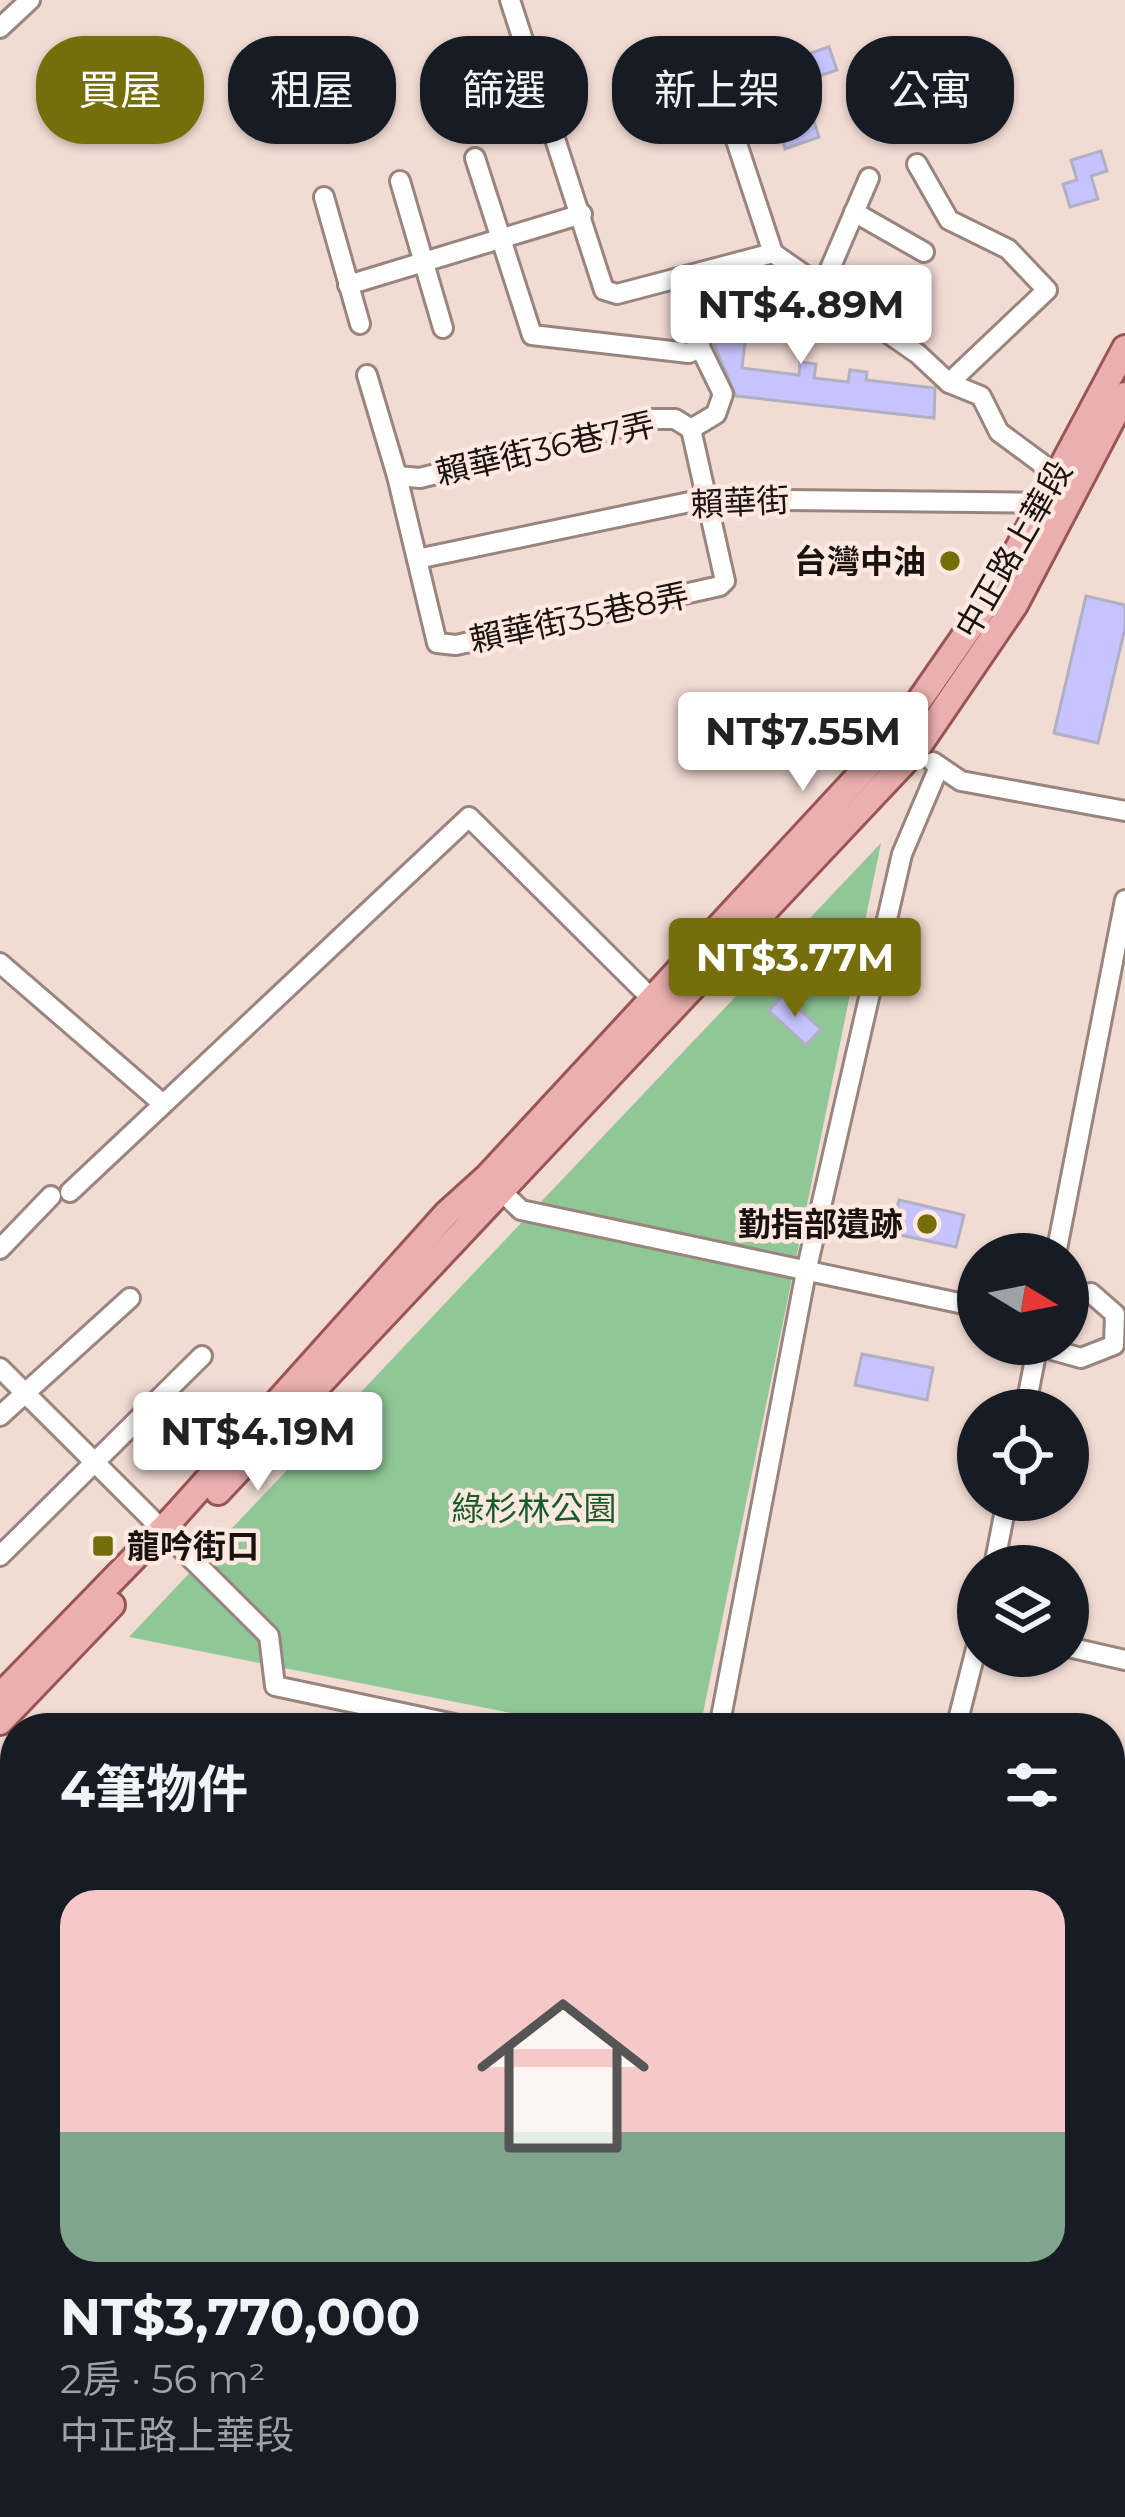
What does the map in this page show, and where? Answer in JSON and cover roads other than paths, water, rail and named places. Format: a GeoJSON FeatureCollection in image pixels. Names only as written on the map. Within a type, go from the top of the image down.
{"type":"FeatureCollection","features":[{"type":"Feature","properties":{"kind":"main road","name":"中正路上華段"},"geometry":{"type":"LineString","coordinates":[[169,1533],[446,1214],[495,1184],[916,750],[1015,605],[1125,348]]}},
{"type":"Feature","properties":{"kind":"main road","name":"中正路上華段"},"geometry":{"type":"LineString","coordinates":[[169,1533],[472,1223],[495,1184],[653,1000],[892,740],[994,593],[1042,504],[1062,491],[1125,395]]}},
{"type":"Feature","properties":{"kind":"main road"},"geometry":{"type":"LineString","coordinates":[[0,1696],[169,1533]]}},
{"type":"Feature","properties":{"kind":"main road"},"geometry":{"type":"LineString","coordinates":[[8,1713],[169,1533]]}},
{"type":"Feature","properties":{"kind":"street"},"geometry":{"type":"LineString","coordinates":[[0,28],[30,0]]}},
{"type":"Feature","properties":{"kind":"street"},"geometry":{"type":"LineString","coordinates":[[510,0],[604,290],[617,294],[773,253]]}},
{"type":"Feature","properties":{"kind":"street"},"geometry":{"type":"LineString","coordinates":[[737,144],[773,253],[918,354],[949,383],[981,396],[999,432],[1041,463],[1062,491]]}},
{"type":"Feature","properties":{"kind":"street"},"geometry":{"type":"LineString","coordinates":[[475,158],[532,335],[689,353],[700,347]]}},
{"type":"Feature","properties":{"kind":"street"},"geometry":{"type":"LineString","coordinates":[[917,164],[949,220],[1008,249],[1047,290],[949,383]]}},
{"type":"Feature","properties":{"kind":"street"},"geometry":{"type":"LineString","coordinates":[[823,285],[869,178]]}},
{"type":"Feature","properties":{"kind":"street"},"geometry":{"type":"LineString","coordinates":[[400,181],[442,328]]}},
{"type":"Feature","properties":{"kind":"street"},"geometry":{"type":"LineString","coordinates":[[324,197],[360,324]]}},
{"type":"Feature","properties":{"kind":"street"},"geometry":{"type":"LineString","coordinates":[[854,212],[924,252]]}},
{"type":"Feature","properties":{"kind":"street"},"geometry":{"type":"LineString","coordinates":[[347,285],[582,214]]}},
{"type":"Feature","properties":{"kind":"street"},"geometry":{"type":"LineString","coordinates":[[703,274],[700,347],[723,394],[716,414],[691,429],[704,499]]}},
{"type":"Feature","properties":{"kind":"street"},"geometry":{"type":"LineString","coordinates":[[367,375],[417,560]]}},
{"type":"Feature","properties":{"kind":"street","name":"賴華街36巷7弄"},"geometry":{"type":"LineString","coordinates":[[397,476],[420,478],[652,419],[675,419],[691,429]]}},
{"type":"Feature","properties":{"kind":"street","name":"賴華街"},"geometry":{"type":"LineString","coordinates":[[417,560],[704,499],[1042,504]]}},
{"type":"Feature","properties":{"kind":"street","name":"賴華街35巷8弄"},"geometry":{"type":"LineString","coordinates":[[417,560],[437,643],[456,644],[720,586],[725,581],[704,499]]}},
{"type":"Feature","properties":{"kind":"street"},"geometry":{"type":"LineString","coordinates":[[892,740],[916,750],[961,781],[1125,811]]}},
{"type":"Feature","properties":{"kind":"street"},"geometry":{"type":"LineString","coordinates":[[722,1713],[806,1272],[902,854],[939,766]]}},
{"type":"Feature","properties":{"kind":"street"},"geometry":{"type":"LineString","coordinates":[[0,1249],[163,1104],[469,817],[653,1000]]}},
{"type":"Feature","properties":{"kind":"street"},"geometry":{"type":"LineString","coordinates":[[1059,1233],[1125,899]]}},
{"type":"Feature","properties":{"kind":"street"},"geometry":{"type":"LineString","coordinates":[[0,963],[163,1104]]}},
{"type":"Feature","properties":{"kind":"street"},"geometry":{"type":"LineString","coordinates":[[1104,1002],[1125,1007]]}},
{"type":"Feature","properties":{"kind":"street"},"geometry":{"type":"LineString","coordinates":[[495,1184],[521,1210],[957,1303]]}},
{"type":"Feature","properties":{"kind":"street"},"geometry":{"type":"LineString","coordinates":[[1089,1294],[1115,1314],[1114,1345],[1089,1355]]}},
{"type":"Feature","properties":{"kind":"street"},"geometry":{"type":"LineString","coordinates":[[0,1416],[130,1298]]}},
{"type":"Feature","properties":{"kind":"street"},"geometry":{"type":"LineString","coordinates":[[0,1556],[202,1356]]}},
{"type":"Feature","properties":{"kind":"street"},"geometry":{"type":"LineString","coordinates":[[0,1368],[268,1636],[275,1686],[402,1713]]}},
{"type":"Feature","properties":{"kind":"street"},"geometry":{"type":"LineString","coordinates":[[1089,1652],[1125,1660]]}},
{"type":"Feature","properties":{"kind":"street"},"geometry":{"type":"LineString","coordinates":[[960,1713],[969,1677]]}},
{"type":"Feature","properties":{"kind":"place","name":"台灣中油"},"geometry":{"type":"Point","coordinates":[950,561]}},
{"type":"Feature","properties":{"kind":"place","name":"勤指部遺跡"},"geometry":{"type":"Point","coordinates":[927,1224]}},
{"type":"Feature","properties":{"kind":"place","name":"龍吟街口"},"geometry":{"type":"Point","coordinates":[103,1546]}},
{"type":"Feature","properties":{"kind":"park label","name":"綠杉林公園"},"geometry":{"type":"Point","coordinates":[534,1508]}}]}
